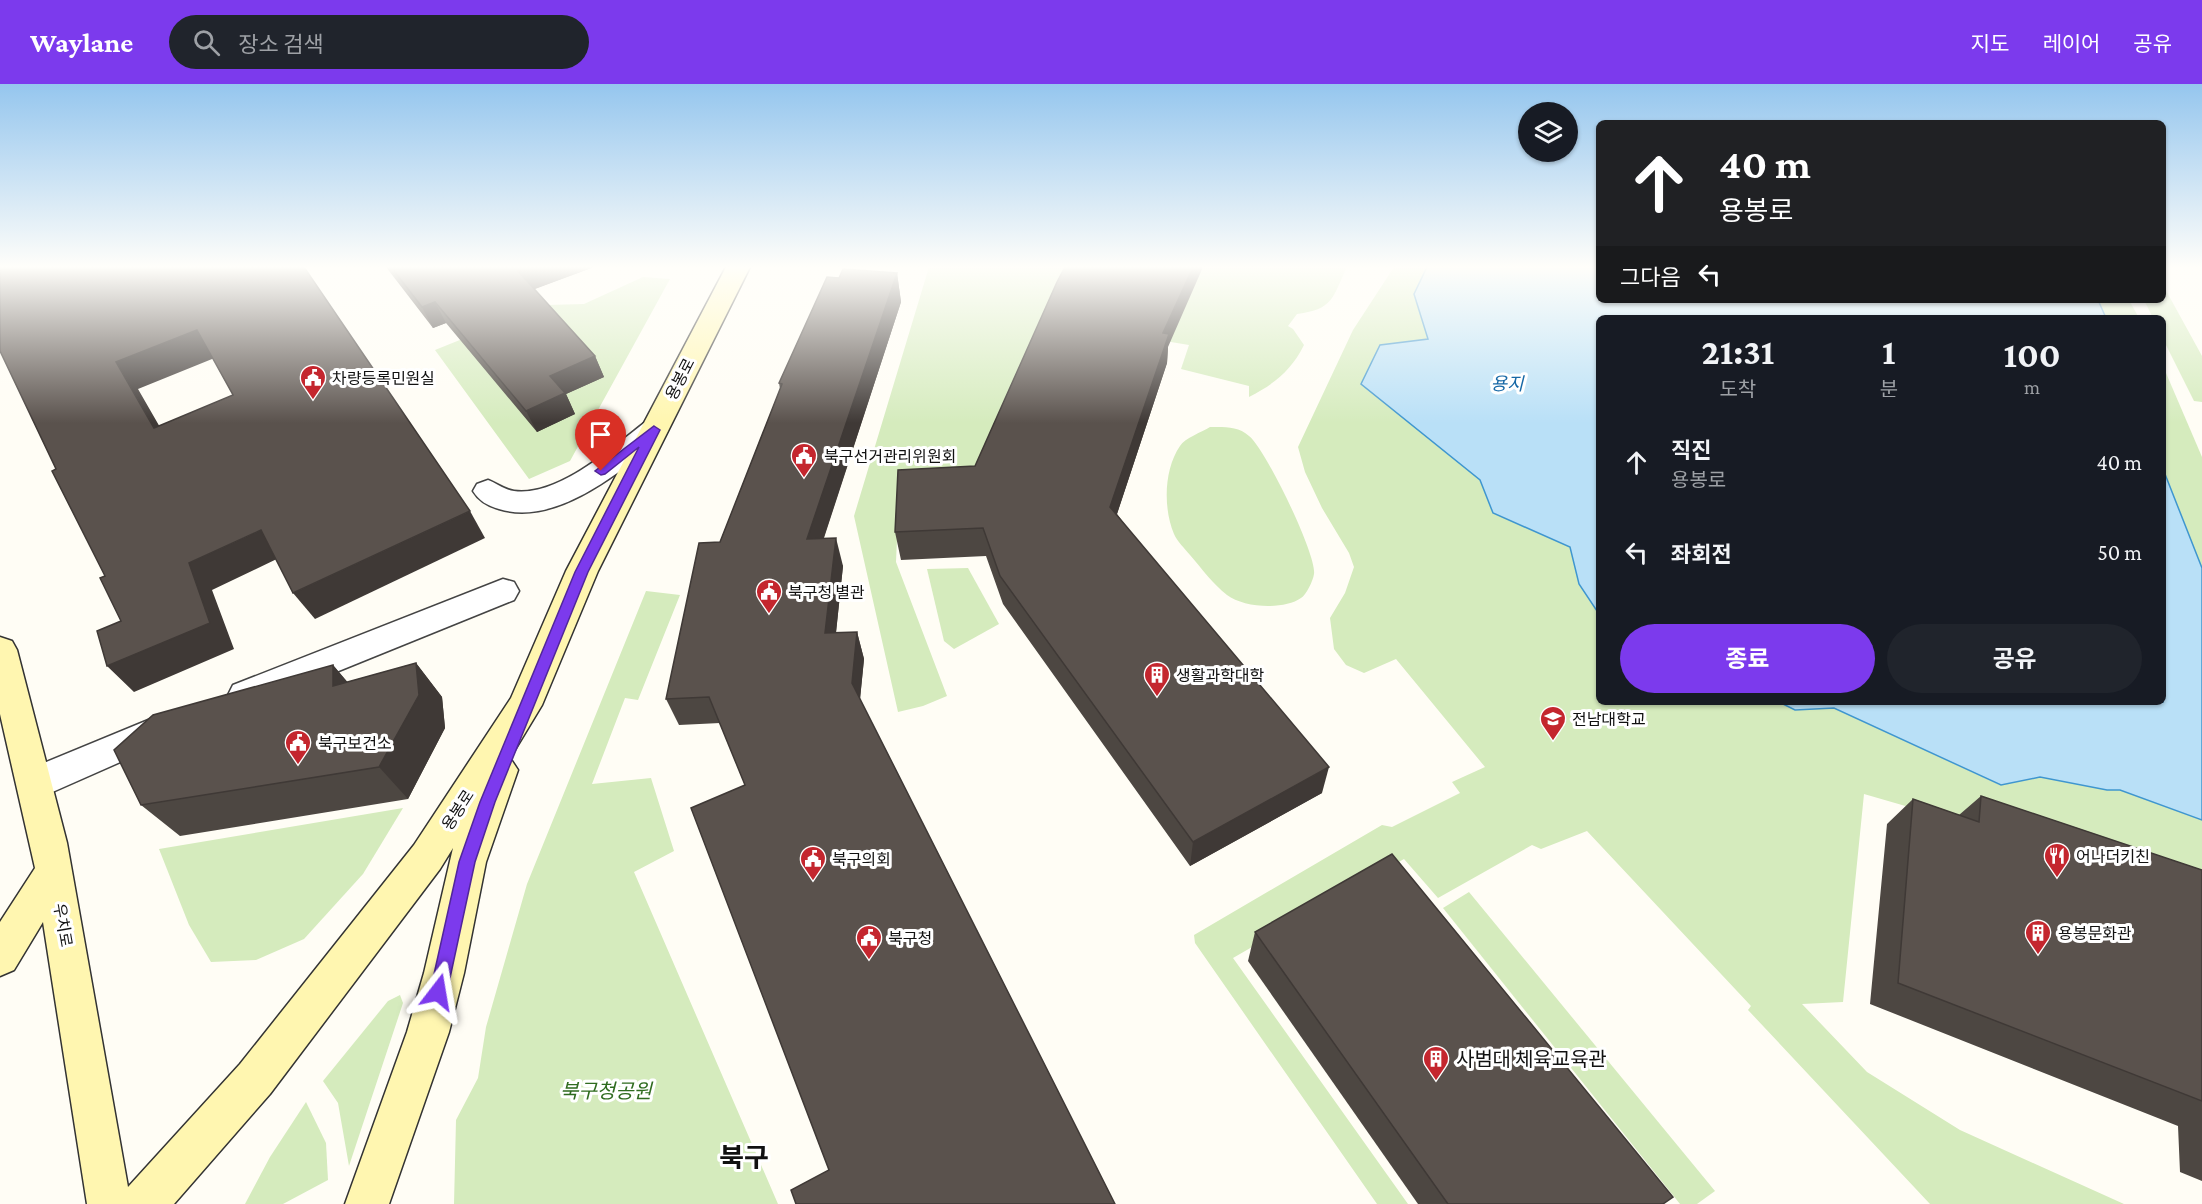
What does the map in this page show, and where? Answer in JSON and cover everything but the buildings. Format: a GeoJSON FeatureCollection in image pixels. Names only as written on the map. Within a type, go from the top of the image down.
{"type":"FeatureCollection","features":[{"type":"Feature","properties":{"kind":"main road","name":"용봉로"},"geometry":{"type":"LineString","coordinates":[[143,1204],[255,1079],[427,858],[525,705],[582,572],[711,319]]}},
{"type":"Feature","properties":{"kind":"main road","name":"우치로"},"geometry":{"type":"LineString","coordinates":[[0,650],[35,783],[54,871],[86,1080],[109,1204]]}},
{"type":"Feature","properties":{"kind":"main road"},"geometry":{"type":"LineString","coordinates":[[367,1204],[428,1032],[444,973],[467,862],[487,802],[525,705]]}},
{"type":"Feature","properties":{"kind":"main road"},"geometry":{"type":"LineString","coordinates":[[0,957],[54,871]]}},
{"type":"Feature","properties":{"kind":"street"},"geometry":{"type":"LineString","coordinates":[[488,491],[511,502],[540,500],[570,488],[601,471],[654,430]]}},
{"type":"Feature","properties":{"kind":"street"},"geometry":{"type":"LineString","coordinates":[[218,706],[502,591]]}},
{"type":"Feature","properties":{"kind":"street"},"geometry":{"type":"LineString","coordinates":[[35,783],[185,719]]}},
{"type":"Feature","properties":{"kind":"green space"},"geometry":{"type":"Polygon","coordinates":[[[511,319],[648,319],[570,461],[529,479],[435,350],[511,319]]]}},
{"type":"Feature","properties":{"kind":"green space"},"geometry":{"type":"Polygon","coordinates":[[[913,319],[1045,319],[966,492],[899,494],[896,562],[947,696],[923,706],[898,712],[854,516],[913,319]]]}},
{"type":"Feature","properties":{"kind":"green space"},"geometry":{"type":"Polygon","coordinates":[[[1163,319],[1293,319],[1288,326],[1293,329],[1304,345],[1293,362],[1274,382],[1249,397],[1249,386],[1181,369],[1189,345],[1153,339],[1163,319]]]}},
{"type":"Feature","properties":{"kind":"green space"},"geometry":{"type":"Polygon","coordinates":[[[1360,319],[1422,319],[1428,339],[1361,384],[1480,480],[1493,513],[1570,547],[1579,584],[1596,610],[1596,705],[1785,705],[1795,710],[1834,708],[2000,785],[2040,777],[2107,790],[2120,790],[2202,820],[2202,892],[1864,794],[1843,1002],[1802,1004],[1867,1072],[1960,1130],[2124,1204],[1930,1204],[1748,1010],[1751,1006],[1587,831],[1541,849],[1532,845],[1438,898],[1404,859],[1233,958],[1408,1204],[1377,1204],[1195,943],[1194,935],[1382,825],[1392,827],[1460,793],[1452,782],[1485,767],[1396,659],[1364,673],[1346,665],[1334,649],[1330,618],[1345,593],[1354,567],[1349,553],[1322,508],[1305,472],[1298,447],[1360,319]]]}},
{"type":"Feature","properties":{"kind":"green space"},"geometry":{"type":"Polygon","coordinates":[[[2166,319],[2182,319],[2202,356],[2202,402],[2194,401],[2166,345],[2166,319]]]}},
{"type":"Feature","properties":{"kind":"green space"},"geometry":{"type":"Polygon","coordinates":[[[2166,373],[2202,457],[2202,568],[2166,477],[2166,373]]]}},
{"type":"Feature","properties":{"kind":"green space"},"geometry":{"type":"Polygon","coordinates":[[[1210,427],[1236,429],[1249,436],[1257,445],[1289,502],[1313,563],[1314,574],[1305,594],[1294,602],[1264,606],[1243,603],[1234,599],[1212,581],[1174,534],[1170,524],[1167,501],[1171,466],[1182,443],[1210,427]]]}},
{"type":"Feature","properties":{"kind":"green space"},"geometry":{"type":"Polygon","coordinates":[[[968,568],[999,624],[954,649],[944,641],[927,569],[968,568]]]}},
{"type":"Feature","properties":{"kind":"green space","name":"북구청공원"},"geometry":{"type":"Polygon","coordinates":[[[646,591],[680,595],[638,700],[625,698],[592,784],[651,778],[674,851],[634,872],[778,1204],[454,1204],[456,1120],[478,1078],[486,1027],[527,884],[646,591]]]}},
{"type":"Feature","properties":{"kind":"green space"},"geometry":{"type":"Polygon","coordinates":[[[403,808],[363,874],[304,939],[256,960],[211,962],[189,925],[159,849],[403,808]]]}},
{"type":"Feature","properties":{"kind":"green space"},"geometry":{"type":"Polygon","coordinates":[[[1469,892],[1715,1191],[1697,1204],[1680,1204],[1443,908],[1469,892]]]}},
{"type":"Feature","properties":{"kind":"green space"},"geometry":{"type":"Polygon","coordinates":[[[400,995],[403,1003],[349,1166],[338,1103],[323,1081],[388,1001],[400,995]]]}},
{"type":"Feature","properties":{"kind":"green space"},"geometry":{"type":"Polygon","coordinates":[[[306,1102],[326,1143],[328,1180],[283,1204],[245,1204],[270,1157],[306,1102]]]}},
{"type":"Feature","properties":{"kind":"water","name":"용지"},"geometry":{"type":"Polygon","coordinates":[[[1422,319],[1596,319],[1596,610],[1579,584],[1570,547],[1493,513],[1480,480],[1361,384],[1380,345],[1428,339],[1422,319]]]}},
{"type":"Feature","properties":{"kind":"water"},"geometry":{"type":"Polygon","coordinates":[[[2166,477],[2202,568],[2202,820],[2120,790],[2107,790],[2040,777],[2001,785],[1834,708],[1795,710],[1785,705],[2166,705],[2166,477]]]}},
{"type":"Feature","properties":{"kind":"place","name":"차량등록민원실"},"geometry":{"type":"Point","coordinates":[313,401]}},
{"type":"Feature","properties":{"kind":"place","name":"북구선거관리위원회"},"geometry":{"type":"Point","coordinates":[804,479]}},
{"type":"Feature","properties":{"kind":"place","name":"북구청 별관"},"geometry":{"type":"Point","coordinates":[769,615]}},
{"type":"Feature","properties":{"kind":"place","name":"생활과학대학"},"geometry":{"type":"Point","coordinates":[1157,698]}},
{"type":"Feature","properties":{"kind":"place","name":"전남대학교"},"geometry":{"type":"Point","coordinates":[1553,742]}},
{"type":"Feature","properties":{"kind":"place","name":"북구보건소"},"geometry":{"type":"Point","coordinates":[298,766]}},
{"type":"Feature","properties":{"kind":"place","name":"어나더키친"},"geometry":{"type":"Point","coordinates":[2057,879]}},
{"type":"Feature","properties":{"kind":"place","name":"북구의회"},"geometry":{"type":"Point","coordinates":[813,882]}},
{"type":"Feature","properties":{"kind":"place","name":"용봉문화관"},"geometry":{"type":"Point","coordinates":[2038,956]}},
{"type":"Feature","properties":{"kind":"place","name":"북구청"},"geometry":{"type":"Point","coordinates":[869,961]}},
{"type":"Feature","properties":{"kind":"place","name":"사범대 체육교육관"},"geometry":{"type":"Point","coordinates":[1436,1082]}},
{"type":"Feature","properties":{"kind":"district","name":"북구"},"geometry":{"type":"Point","coordinates":[744,1158]}},
{"type":"Feature","properties":{"kind":"route"},"geometry":{"type":"LineString","coordinates":[[438,992],[467,862],[487,802],[525,705],[582,572],[654,430],[601,471]]}}]}
